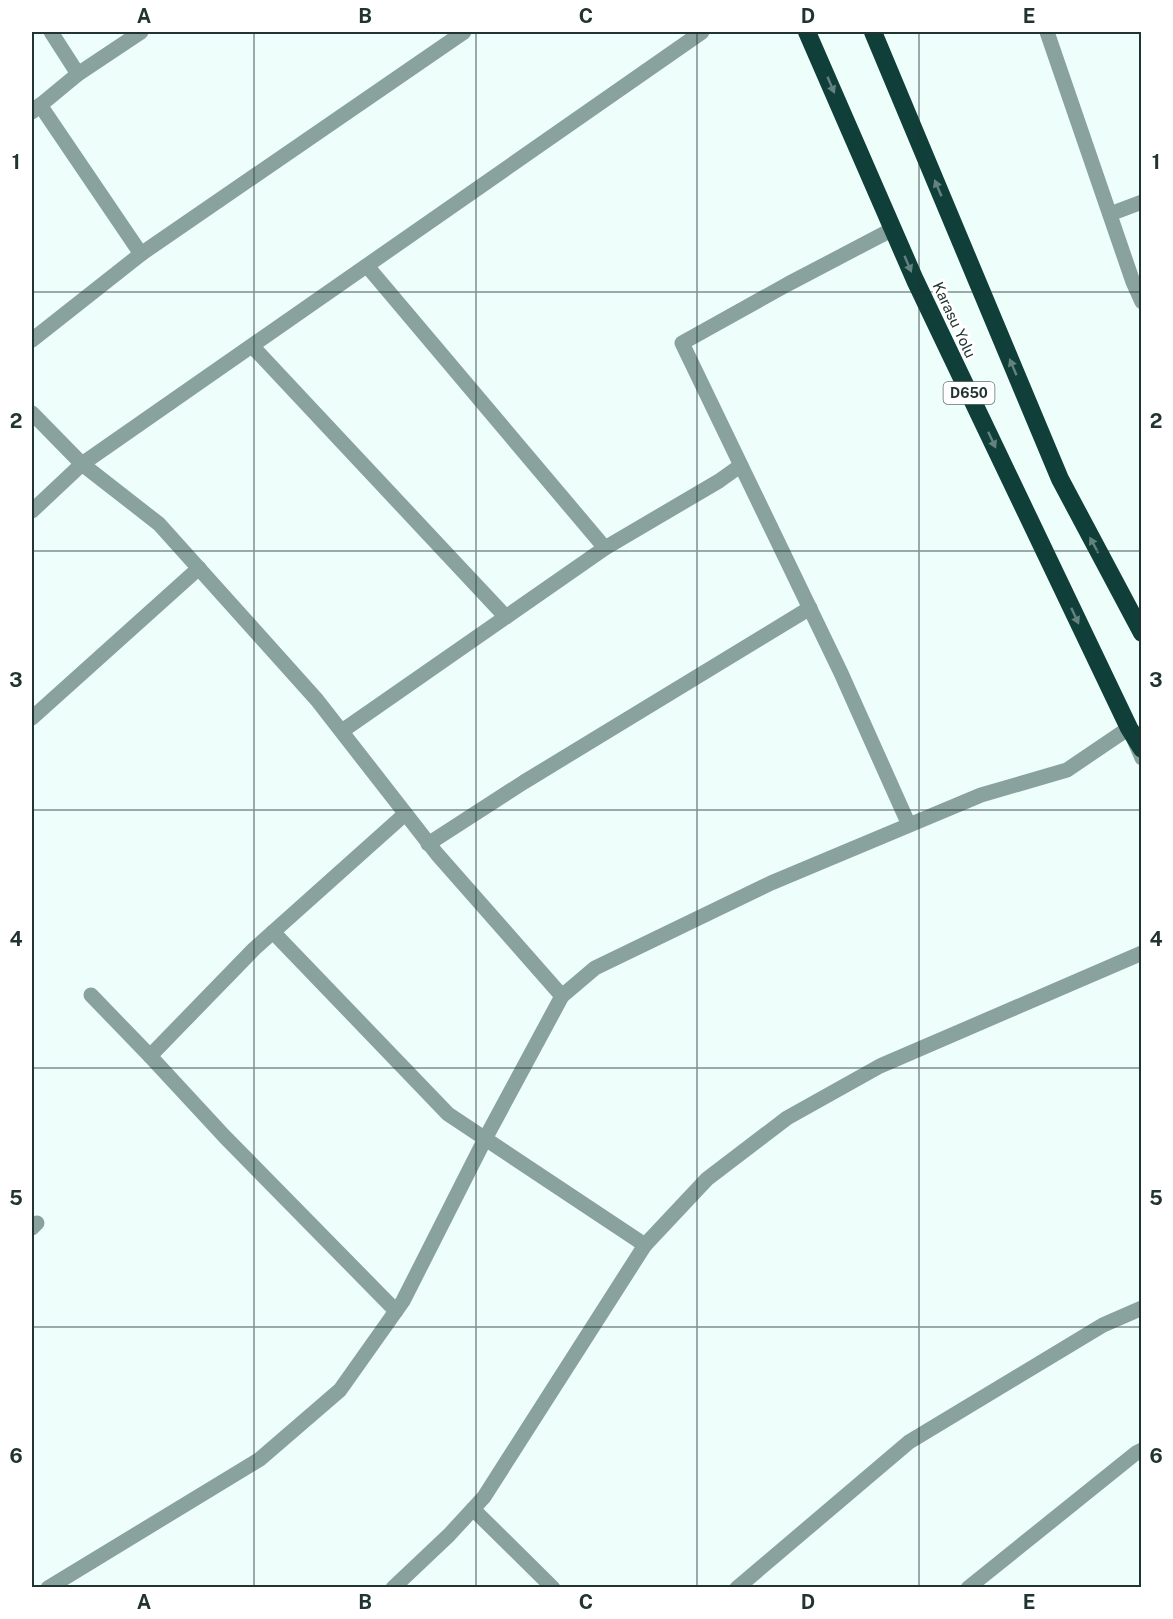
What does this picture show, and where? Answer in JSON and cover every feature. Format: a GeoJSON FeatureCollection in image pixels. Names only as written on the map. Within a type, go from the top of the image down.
{"type":"FeatureCollection","features":[{"type":"Feature","properties":{"kind":"highway","name":"Karasu Yolu"},"geometry":{"type":"LineString","coordinates":[[807,32],[915,280],[1129,728],[1142,749]]}},
{"type":"Feature","properties":{"kind":"highway"},"geometry":{"type":"LineString","coordinates":[[873,32],[1060,479],[1142,633]]}},
{"type":"Feature","properties":{"kind":"street"},"geometry":{"type":"LineString","coordinates":[[51,32],[78,74]]}},
{"type":"Feature","properties":{"kind":"street"},"geometry":{"type":"LineString","coordinates":[[141,32],[78,74],[36,109],[141,254]]}},
{"type":"Feature","properties":{"kind":"street"},"geometry":{"type":"LineString","coordinates":[[32,340],[141,254],[464,32]]}},
{"type":"Feature","properties":{"kind":"street"},"geometry":{"type":"LineString","coordinates":[[32,511],[82,464],[702,32]]}},
{"type":"Feature","properties":{"kind":"street"},"geometry":{"type":"LineString","coordinates":[[1047,32],[1142,302]]}},
{"type":"Feature","properties":{"kind":"street"},"geometry":{"type":"LineString","coordinates":[[1110,214],[1142,202]]}},
{"type":"Feature","properties":{"kind":"street"},"geometry":{"type":"LineString","coordinates":[[893,229],[681,343],[841,673],[909,825]]}},
{"type":"Feature","properties":{"kind":"street"},"geometry":{"type":"LineString","coordinates":[[367,266],[605,548]]}},
{"type":"Feature","properties":{"kind":"street"},"geometry":{"type":"LineString","coordinates":[[252,346],[506,617]]}},
{"type":"Feature","properties":{"kind":"street"},"geometry":{"type":"LineString","coordinates":[[32,413],[82,464],[159,524],[317,700],[429,844],[562,996]]}},
{"type":"Feature","properties":{"kind":"street"},"geometry":{"type":"LineString","coordinates":[[342,731],[605,548],[719,481],[740,466]]}},
{"type":"Feature","properties":{"kind":"street"},"geometry":{"type":"LineString","coordinates":[[32,718],[199,568]]}},
{"type":"Feature","properties":{"kind":"street"},"geometry":{"type":"LineString","coordinates":[[429,844],[524,782],[810,608]]}},
{"type":"Feature","properties":{"kind":"street"},"geometry":{"type":"LineString","coordinates":[[48,1587],[260,1459],[340,1390],[403,1301],[485,1139],[562,996],[595,968],[771,883],[909,825],[981,795],[1067,770],[1129,728],[1142,758]]}},
{"type":"Feature","properties":{"kind":"street"},"geometry":{"type":"LineString","coordinates":[[150,1056],[254,949],[405,814]]}},
{"type":"Feature","properties":{"kind":"street"},"geometry":{"type":"LineString","coordinates":[[273,932],[448,1114],[645,1245]]}},
{"type":"Feature","properties":{"kind":"street"},"geometry":{"type":"LineString","coordinates":[[393,1587],[449,1535],[484,1497],[645,1245],[707,1179],[787,1118],[880,1066],[1142,953]]}},
{"type":"Feature","properties":{"kind":"street"},"geometry":{"type":"LineString","coordinates":[[91,995],[225,1137],[396,1311]]}},
{"type":"Feature","properties":{"kind":"street"},"geometry":{"type":"LineString","coordinates":[[737,1587],[909,1442],[1103,1325],[1142,1308]]}},
{"type":"Feature","properties":{"kind":"street"},"geometry":{"type":"LineString","coordinates":[[968,1587],[1142,1450]]}},
{"type":"Feature","properties":{"kind":"street"},"geometry":{"type":"LineString","coordinates":[[473,1509],[553,1587]]}}]}
